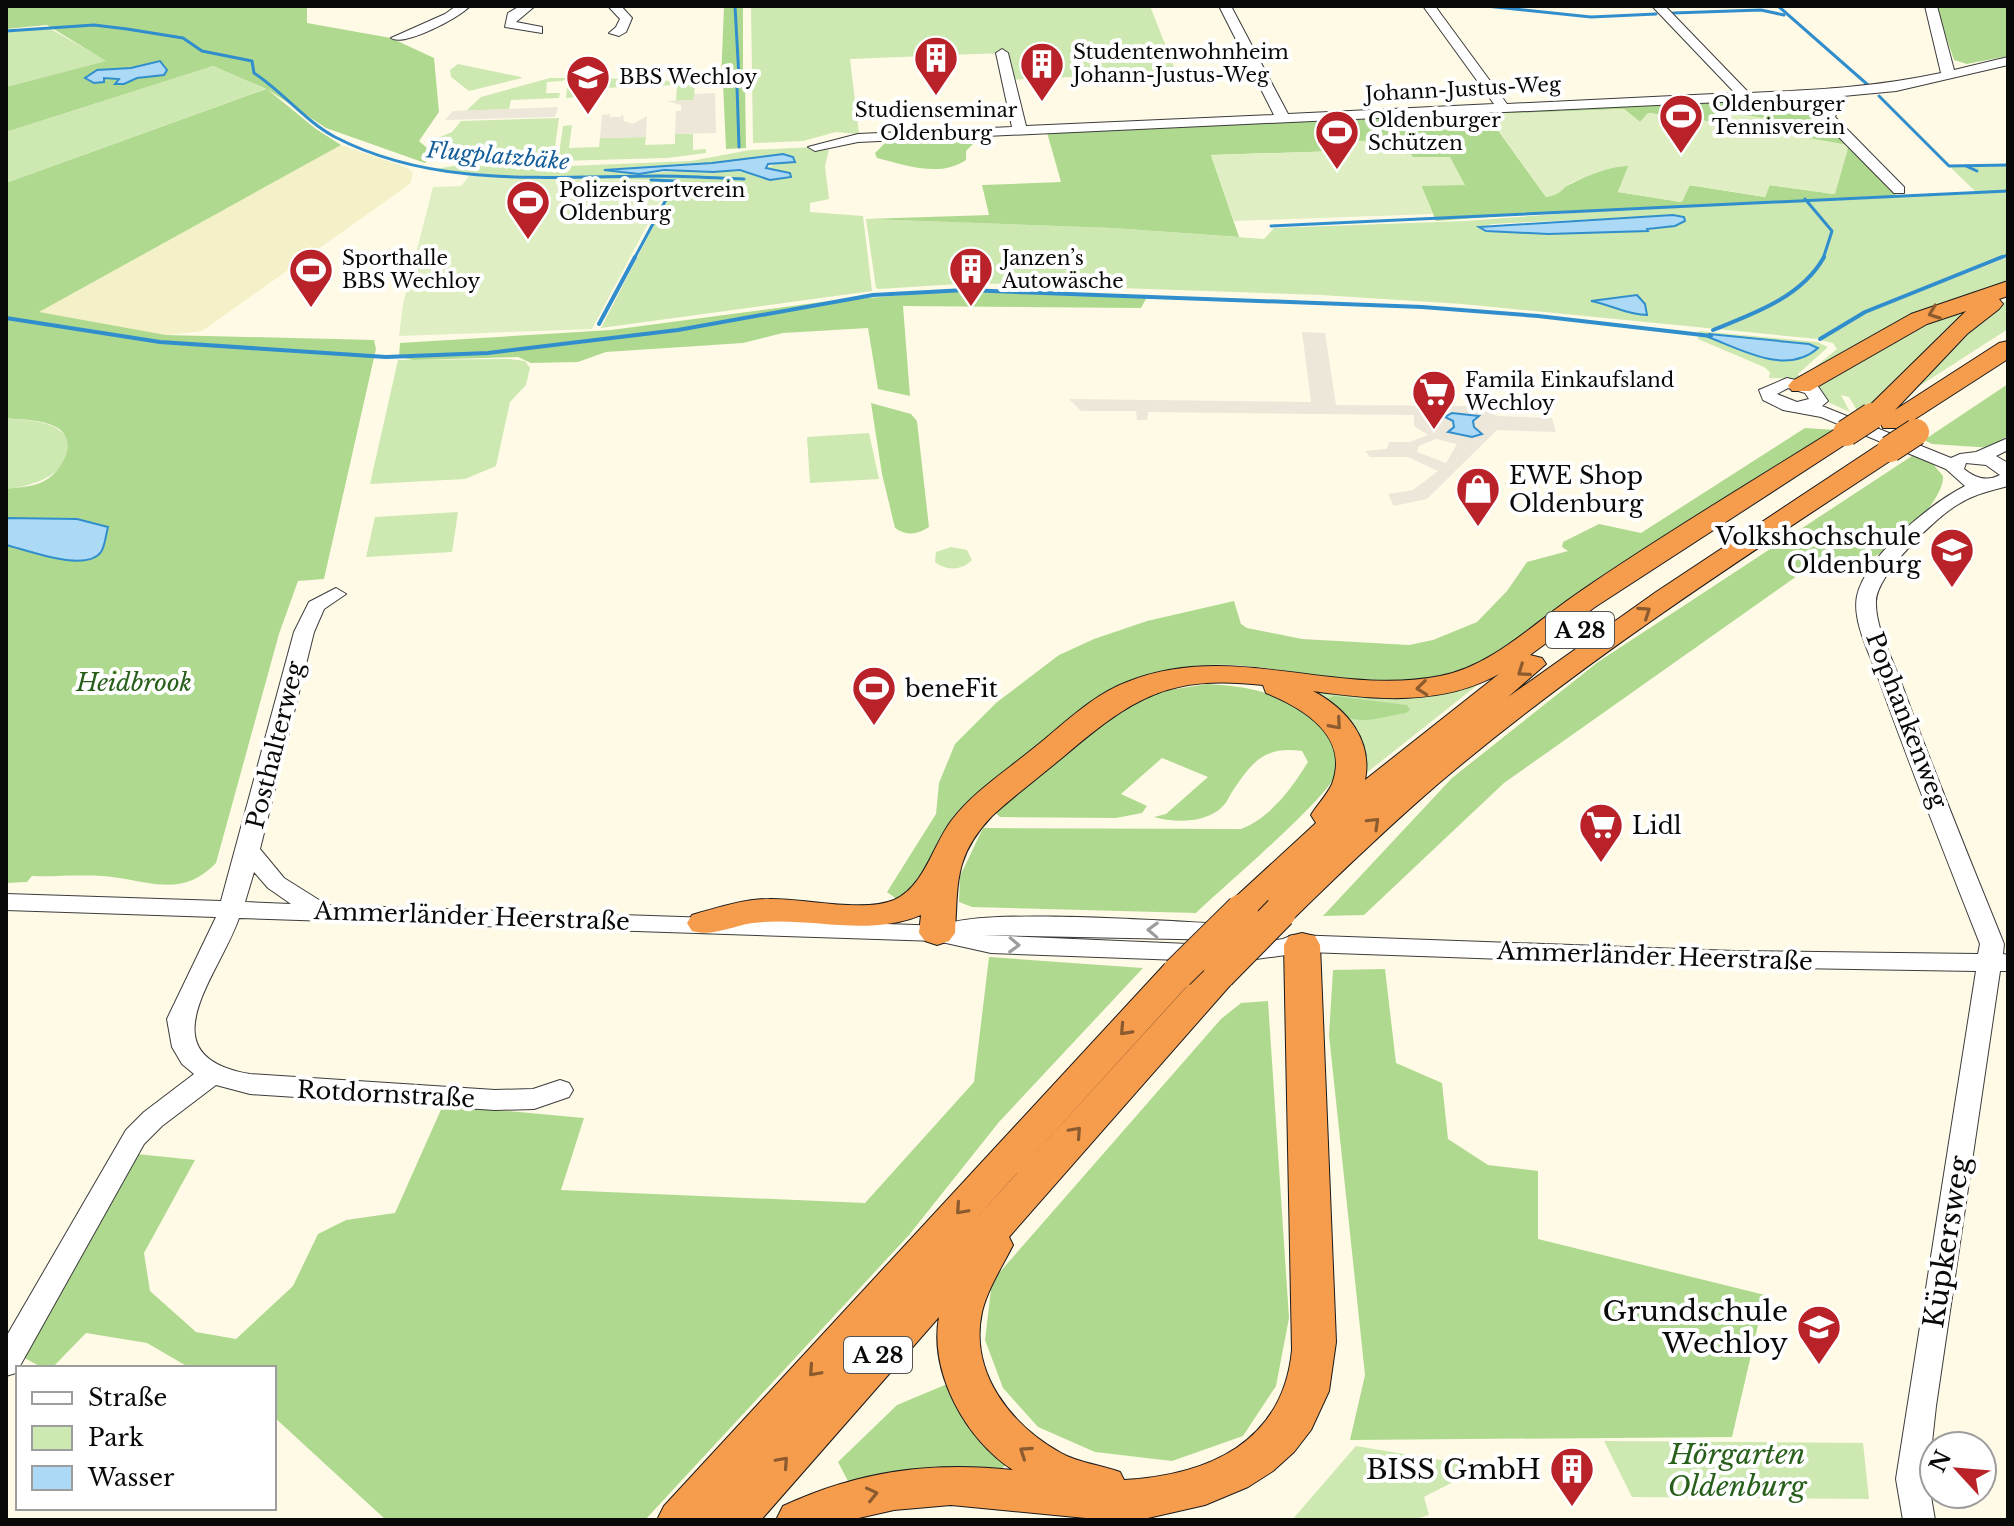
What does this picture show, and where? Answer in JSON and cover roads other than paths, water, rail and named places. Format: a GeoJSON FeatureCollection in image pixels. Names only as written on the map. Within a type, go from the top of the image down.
{"type":"FeatureCollection","features":[{"type":"Feature","properties":{"kind":"highway"},"geometry":{"type":"LineString","coordinates":[[1809,398],[1919,319],[2008,288]]}},
{"type":"Feature","properties":{"kind":"highway"},"geometry":{"type":"LineString","coordinates":[[704,923],[755,911],[879,914],[898,912],[912,906],[942,865],[963,828],[974,817],[1119,698],[1145,685],[1209,673],[1257,675],[1359,689],[1397,690],[1433,687],[1467,679],[1487,670],[1588,600],[1880,432],[1911,381],[1954,331],[2008,295]]}},
{"type":"Feature","properties":{"kind":"highway","name":"A 28"},"geometry":{"type":"LineString","coordinates":[[680,1520],[1178,973],[1312,843],[1417,752],[1505,683],[1599,616],[2008,348]]}},
{"type":"Feature","properties":{"kind":"highway","name":"A 28"},"geometry":{"type":"LineString","coordinates":[[732,1520],[1220,973],[1383,813],[1521,703],[1880,432],[2008,371]]}},
{"type":"Feature","properties":{"kind":"highway"},"geometry":{"type":"LineString","coordinates":[[1244,676],[1289,691],[1314,704],[1335,722],[1349,743],[1352,761],[1350,779],[1312,843]]}},
{"type":"Feature","properties":{"kind":"highway"},"geometry":{"type":"LineString","coordinates":[[937,933],[942,865]]}},
{"type":"Feature","properties":{"kind":"highway"},"geometry":{"type":"LineString","coordinates":[[799,1520],[852,1498],[929,1486],[977,1487],[1124,1500],[1179,1492],[1215,1482],[1256,1460],[1288,1430],[1306,1393],[1313,1359],[1315,1325],[1302,945]]}},
{"type":"Feature","properties":{"kind":"highway"},"geometry":{"type":"LineString","coordinates":[[1024,1190],[971,1283],[959,1321],[959,1359],[969,1391],[991,1425],[1022,1452],[1061,1473],[1098,1485],[1179,1492]]}},
{"type":"Feature","properties":{"kind":"street"},"geometry":{"type":"LineString","coordinates":[[397,38],[449,17],[464,6]]}},
{"type":"Feature","properties":{"kind":"street"},"geometry":{"type":"LineString","coordinates":[[529,6],[512,16],[509,24],[538,30]]}},
{"type":"Feature","properties":{"kind":"street"},"geometry":{"type":"LineString","coordinates":[[614,6],[626,18],[622,29],[615,33]]}},
{"type":"Feature","properties":{"kind":"street"},"geometry":{"type":"LineString","coordinates":[[1225,6],[1283,118]]}},
{"type":"Feature","properties":{"kind":"street"},"geometry":{"type":"LineString","coordinates":[[1429,6],[1502,106]]}},
{"type":"Feature","properties":{"kind":"street"},"geometry":{"type":"LineString","coordinates":[[1658,6],[1744,95]]}},
{"type":"Feature","properties":{"kind":"street"},"geometry":{"type":"LineString","coordinates":[[1931,6],[1948,74]]}},
{"type":"Feature","properties":{"kind":"street"},"geometry":{"type":"LineString","coordinates":[[1002,53],[1020,130]]}},
{"type":"Feature","properties":{"kind":"street","name":"Johann-Justus-Weg"},"geometry":{"type":"LineString","coordinates":[[815,147],[844,150],[869,138],[1884,89],[2008,61]]}},
{"type":"Feature","properties":{"kind":"street"},"geometry":{"type":"LineString","coordinates":[[1832,92],[1837,95],[1828,118],[1899,190]]}},
{"type":"Feature","properties":{"kind":"street"},"geometry":{"type":"LineString","coordinates":[[1809,398],[1964,464],[2002,474]]}},
{"type":"Feature","properties":{"kind":"street"},"geometry":{"type":"LineString","coordinates":[[1964,464],[2008,443]]}},
{"type":"Feature","properties":{"kind":"street"},"geometry":{"type":"LineString","coordinates":[[1964,464],[2002,474]]}},
{"type":"Feature","properties":{"kind":"street","name":"Pophankenweg"},"geometry":{"type":"LineString","coordinates":[[1948,502],[1964,464]]}},
{"type":"Feature","properties":{"kind":"street","name":"Pophankenweg"},"geometry":{"type":"LineString","coordinates":[[1999,963],[1905,723],[1866,605],[1867,591],[1877,570],[1948,502],[2002,474]]}},
{"type":"Feature","properties":{"kind":"street","name":"Posthalterweg"},"geometry":{"type":"LineString","coordinates":[[211,1075],[196,1063],[184,1047],[180,1019],[231,909],[304,632],[316,606],[336,594]]}},
{"type":"Feature","properties":{"kind":"street"},"geometry":{"type":"LineString","coordinates":[[248,850],[276,883],[320,911]]}},
{"type":"Feature","properties":{"kind":"street","name":"Ammerländer Heerstraße"},"geometry":{"type":"LineString","coordinates":[[6,902],[704,923],[937,933],[991,945],[1235,954],[1302,945],[1999,963]]}},
{"type":"Feature","properties":{"kind":"street","name":"Küpkersweg"},"geometry":{"type":"LineString","coordinates":[[1919,1520],[1912,1479],[1921,1406],[1999,963]]}},
{"type":"Feature","properties":{"kind":"street"},"geometry":{"type":"LineString","coordinates":[[6,1364],[135,1137],[153,1119],[211,1075]]}},
{"type":"Feature","properties":{"kind":"street","name":"Rotdornstraße"},"geometry":{"type":"LineString","coordinates":[[211,1075],[229,1081],[274,1087],[495,1100],[534,1099],[560,1090]]}},
{"type":"Feature","properties":{"kind":"water"},"geometry":{"type":"Polygon","coordinates":[[[160,61],[167,70],[164,75],[137,78],[124,84],[115,84],[119,79],[104,78],[104,82],[94,83],[85,78],[97,70],[131,68],[160,61]]]}},
{"type":"Feature","properties":{"kind":"water"},"geometry":{"type":"Polygon","coordinates":[[[783,154],[793,157],[795,162],[768,164],[766,168],[790,173],[791,177],[770,180],[740,170],[664,170],[639,174],[604,170],[712,163],[783,154]]]}},
{"type":"Feature","properties":{"kind":"water"},"geometry":{"type":"Polygon","coordinates":[[[1673,215],[1684,217],[1685,221],[1648,231],[1548,234],[1486,231],[1479,227],[1673,215]]]}},
{"type":"Feature","properties":{"kind":"water"},"geometry":{"type":"Polygon","coordinates":[[[1637,295],[1645,304],[1647,315],[1591,301],[1637,295]]]}},
{"type":"Feature","properties":{"kind":"water"},"geometry":{"type":"Polygon","coordinates":[[[1709,334],[1809,344],[1818,348],[1793,360],[1779,360],[1735,348],[1708,337],[1709,334]]]}},
{"type":"Feature","properties":{"kind":"water"},"geometry":{"type":"Polygon","coordinates":[[[1452,413],[1479,416],[1473,421],[1474,427],[1482,434],[1472,437],[1448,432],[1454,427],[1453,421],[1445,417],[1452,413]]]}},
{"type":"Feature","properties":{"kind":"water"},"geometry":{"type":"Polygon","coordinates":[[[6,518],[77,519],[108,527],[101,552],[93,558],[70,560],[6,545],[6,518]]]}},
{"type":"Feature","properties":{"kind":"waterway"},"geometry":{"type":"LineString","coordinates":[[735,6],[739,78]]}},
{"type":"Feature","properties":{"kind":"waterway"},"geometry":{"type":"LineString","coordinates":[[1486,6],[1591,17],[1656,14]]}},
{"type":"Feature","properties":{"kind":"waterway"},"geometry":{"type":"LineString","coordinates":[[1778,6],[1868,85]]}},
{"type":"Feature","properties":{"kind":"waterway"},"geometry":{"type":"LineString","coordinates":[[1673,13],[1761,10],[1784,15]]}},
{"type":"Feature","properties":{"kind":"waterway","name":"Flugplatzbäke"},"geometry":{"type":"LineString","coordinates":[[6,31],[94,25],[183,38],[202,51],[252,61],[254,73],[324,130],[373,154],[412,165],[494,176],[744,179]]}},
{"type":"Feature","properties":{"kind":"waterway"},"geometry":{"type":"LineString","coordinates":[[737,86],[739,147]]}},
{"type":"Feature","properties":{"kind":"waterway"},"geometry":{"type":"LineString","coordinates":[[1879,96],[1949,166],[2008,165]]}},
{"type":"Feature","properties":{"kind":"waterway"},"geometry":{"type":"LineString","coordinates":[[1966,166],[1977,171]]}},
{"type":"Feature","properties":{"kind":"waterway"},"geometry":{"type":"LineString","coordinates":[[634,259],[676,181],[651,180]]}},
{"type":"Feature","properties":{"kind":"waterway"},"geometry":{"type":"LineString","coordinates":[[1806,201],[2008,191]]}},
{"type":"Feature","properties":{"kind":"waterway"},"geometry":{"type":"LineString","coordinates":[[1271,226],[1806,201]]}},
{"type":"Feature","properties":{"kind":"waterway"},"geometry":{"type":"LineString","coordinates":[[1806,201],[1832,231],[1823,258]]}},
{"type":"Feature","properties":{"kind":"waterway"},"geometry":{"type":"LineString","coordinates":[[1997,259],[2008,255]]}},
{"type":"Feature","properties":{"kind":"waterway"},"geometry":{"type":"LineString","coordinates":[[599,324],[635,257]]}},
{"type":"Feature","properties":{"kind":"waterway"},"geometry":{"type":"LineString","coordinates":[[1997,259],[2002,257]]}},
{"type":"Feature","properties":{"kind":"waterway"},"geometry":{"type":"LineString","coordinates":[[1713,330],[1790,293],[1815,271],[1823,258]]}},
{"type":"Feature","properties":{"kind":"waterway"},"geometry":{"type":"LineString","coordinates":[[1820,339],[1865,312],[1997,259]]}},
{"type":"Feature","properties":{"kind":"waterway"},"geometry":{"type":"LineString","coordinates":[[6,318],[160,342],[386,357],[488,353],[678,330],[873,295],[965,290],[1422,307],[1538,316],[1711,336]]}},
{"type":"Feature","properties":{"kind":"place","name":"Studienseminar Oldenburg"},"geometry":{"type":"Point","coordinates":[936,97]}},
{"type":"Feature","properties":{"kind":"place","name":"Studentenwohnheim Johann-Justus-Weg"},"geometry":{"type":"Point","coordinates":[1042,103]}},
{"type":"Feature","properties":{"kind":"place","name":"BBS Wechloy"},"geometry":{"type":"Point","coordinates":[588,116]}},
{"type":"Feature","properties":{"kind":"place","name":"Oldenburger Tennisverein"},"geometry":{"type":"Point","coordinates":[1681,155]}},
{"type":"Feature","properties":{"kind":"place","name":"Oldenburger Schützen"},"geometry":{"type":"Point","coordinates":[1337,171]}},
{"type":"Feature","properties":{"kind":"place","name":"Polizeisportverein Oldenburg"},"geometry":{"type":"Point","coordinates":[528,241]}},
{"type":"Feature","properties":{"kind":"place","name":"Janzen’s Autowäsche"},"geometry":{"type":"Point","coordinates":[971,308]}},
{"type":"Feature","properties":{"kind":"place","name":"Sporthalle BBS Wechloy"},"geometry":{"type":"Point","coordinates":[311,309]}},
{"type":"Feature","properties":{"kind":"place","name":"Famila Einkaufsland Wechloy"},"geometry":{"type":"Point","coordinates":[1434,431]}},
{"type":"Feature","properties":{"kind":"place","name":"EWE Shop Oldenburg"},"geometry":{"type":"Point","coordinates":[1478,528]}},
{"type":"Feature","properties":{"kind":"place","name":"Volkshochschule Oldenburg"},"geometry":{"type":"Point","coordinates":[1952,589]}},
{"type":"Feature","properties":{"kind":"place","name":"beneFit"},"geometry":{"type":"Point","coordinates":[874,727]}},
{"type":"Feature","properties":{"kind":"place","name":"Lidl"},"geometry":{"type":"Point","coordinates":[1601,864]}},
{"type":"Feature","properties":{"kind":"place","name":"Grundschule Wechloy"},"geometry":{"type":"Point","coordinates":[1819,1366]}},
{"type":"Feature","properties":{"kind":"place","name":"BISS GmbH"},"geometry":{"type":"Point","coordinates":[1572,1508]}},
{"type":"Feature","properties":{"kind":"park label","name":"Heidbrook"},"geometry":{"type":"Point","coordinates":[134,682]}},
{"type":"Feature","properties":{"kind":"park label","name":"Hörgarten Oldenburg"},"geometry":{"type":"Point","coordinates":[1737,1470]}}]}
